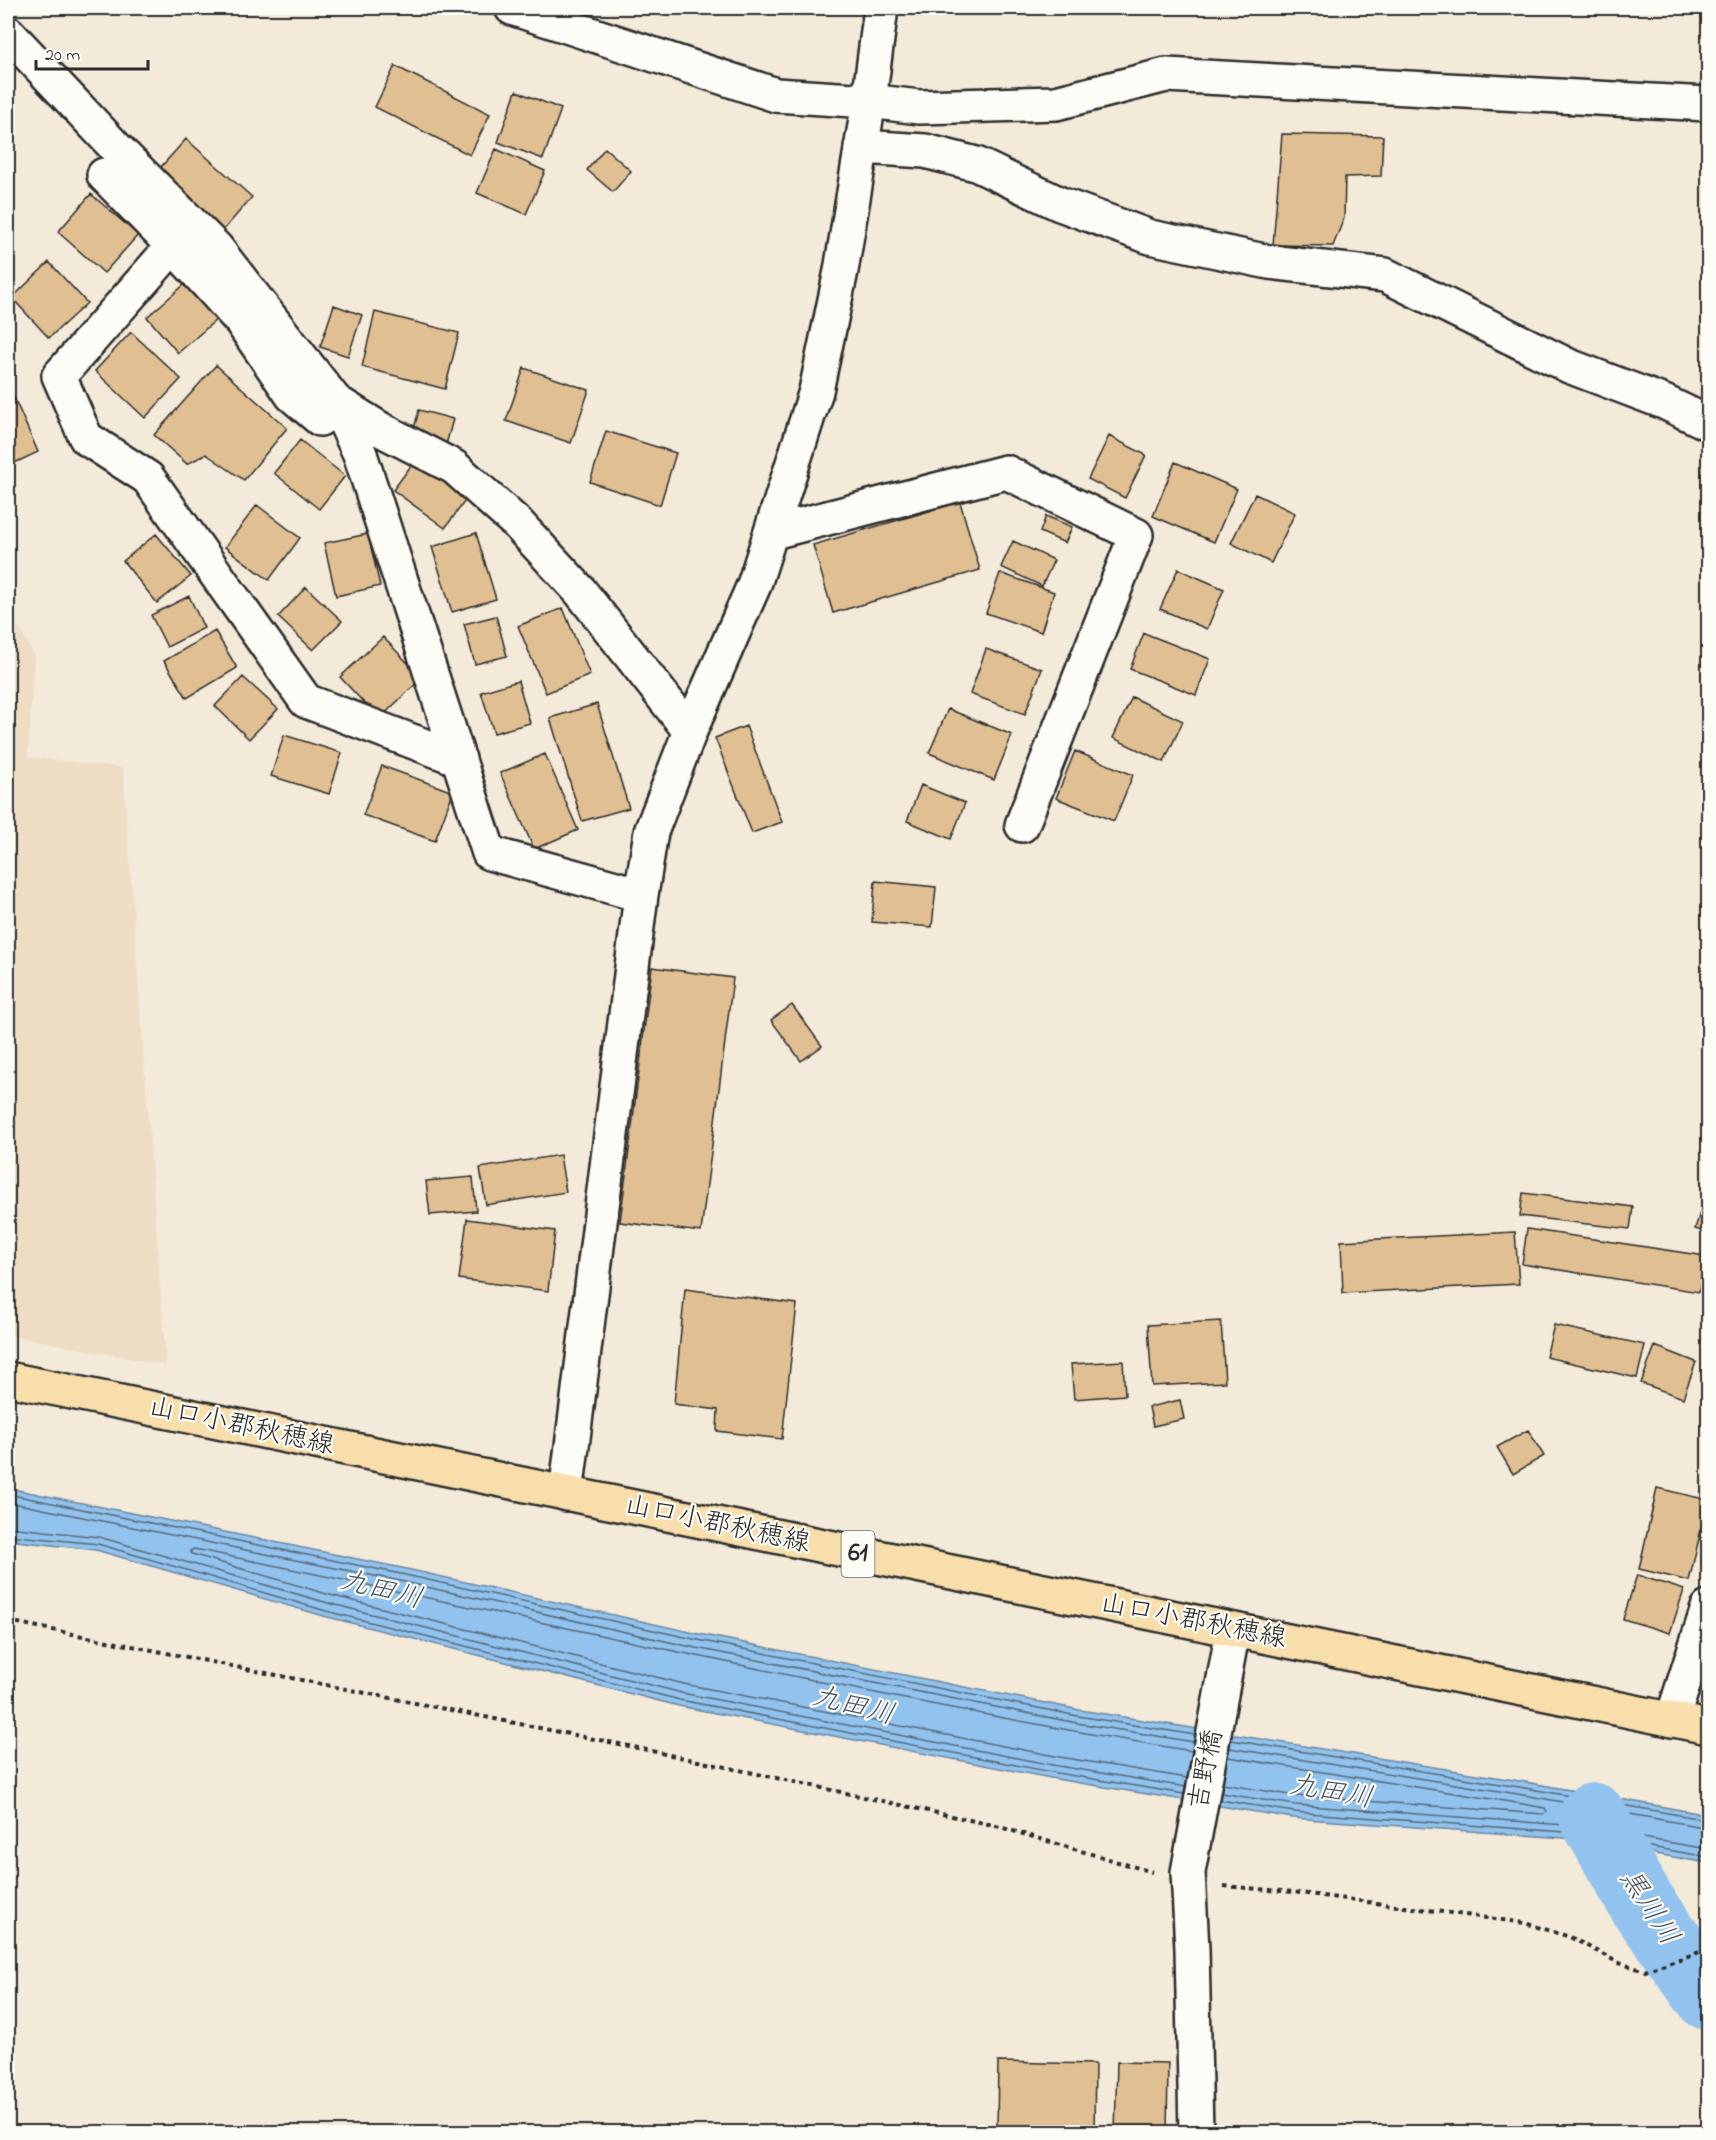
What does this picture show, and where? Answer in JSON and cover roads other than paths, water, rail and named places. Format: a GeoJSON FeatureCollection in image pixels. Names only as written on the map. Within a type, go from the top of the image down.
{"type":"FeatureCollection","features":[{"type":"Feature","properties":{"kind":"main road","name":"山口小郡秋穂線"},"geometry":{"type":"LineString","coordinates":[[8,1378],[1708,1727]]}},
{"type":"Feature","properties":{"kind":"street"},"geometry":{"type":"LineString","coordinates":[[512,8],[776,95],[919,107],[1056,103],[1166,75],[1708,104]]}},
{"type":"Feature","properties":{"kind":"street"},"geometry":{"type":"LineString","coordinates":[[566,1494],[641,895],[651,832],[690,731],[754,585],[773,532],[816,391],[842,271],[881,8]]}},
{"type":"Feature","properties":{"kind":"street"},"geometry":{"type":"LineString","coordinates":[[8,33],[117,149],[216,248],[335,401],[360,454],[489,853],[641,895]]}},
{"type":"Feature","properties":{"kind":"street"},"geometry":{"type":"LineString","coordinates":[[861,147],[925,151],[976,164],[1060,204],[1150,237],[1269,262],[1385,275],[1569,366],[1665,402],[1708,423]]}},
{"type":"Feature","properties":{"kind":"street"},"geometry":{"type":"LineString","coordinates":[[104,175],[241,321],[292,395],[320,419],[335,401]]}},
{"type":"Feature","properties":{"kind":"street"},"geometry":{"type":"LineString","coordinates":[[173,246],[59,376],[86,438],[148,478],[306,701],[459,759]]}},
{"type":"Feature","properties":{"kind":"street"},"geometry":{"type":"LineString","coordinates":[[335,401],[380,429],[454,467],[518,525],[580,591],[690,731]]}},
{"type":"Feature","properties":{"kind":"street"},"geometry":{"type":"LineString","coordinates":[[773,532],[1006,472],[1136,535],[1022,825]]}},
{"type":"Feature","properties":{"kind":"street"},"geometry":{"type":"LineString","coordinates":[[1672,1720],[1708,1608]]}},
{"type":"Feature","properties":{"kind":"street","name":"吉野橋"},"geometry":{"type":"LineString","coordinates":[[1196,2133],[1188,1877],[1233,1630]]}},
{"type":"Feature","properties":{"kind":"water","name":"九田川"},"geometry":{"type":"Polygon","coordinates":[[[8,1488],[402,1568],[699,1634],[1080,1710],[1520,1781],[1708,1815],[1708,1863],[1564,1838],[1293,1818],[1056,1779],[679,1706],[324,1616],[96,1550],[8,1540],[8,1488]]]}},
{"type":"Feature","properties":{"kind":"waterway","name":"黒川川"},"geometry":{"type":"LineString","coordinates":[[1593,1817],[1641,1902],[1708,1996]]}}]}
